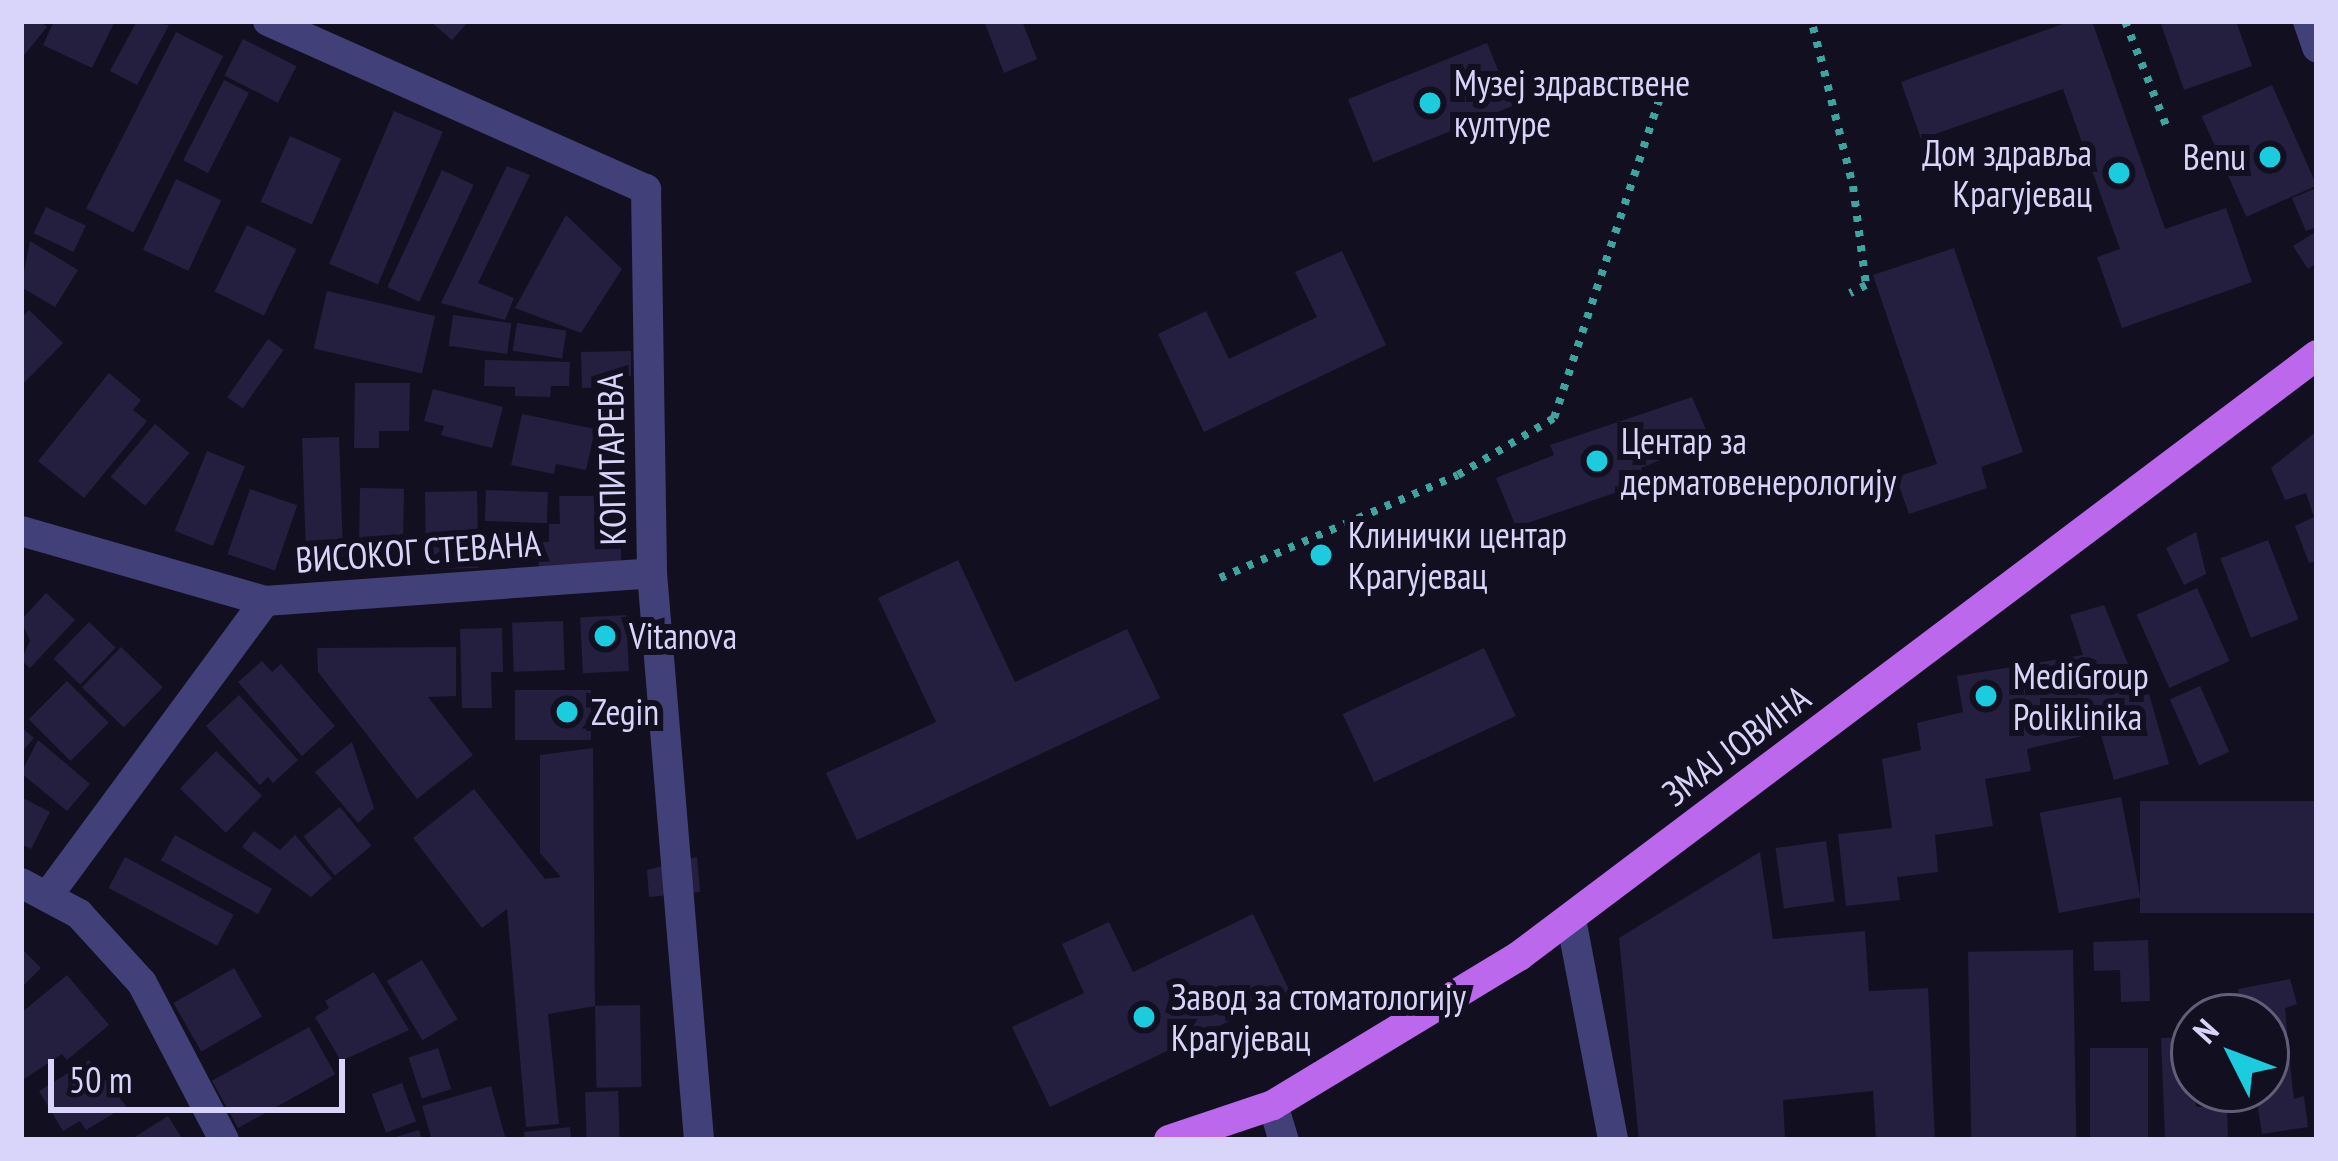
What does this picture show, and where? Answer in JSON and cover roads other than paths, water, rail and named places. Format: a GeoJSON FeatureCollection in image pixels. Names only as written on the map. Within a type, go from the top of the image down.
{"type":"FeatureCollection","features":[{"type":"Feature","properties":{"kind":"main road","name":"ЗМАЈ ЈОВИНА"},"geometry":{"type":"LineString","coordinates":[[1168,1140],[1273,1106],[1423,1021],[1571,920],[2317,355]]}},
{"type":"Feature","properties":{"kind":"street","name":"КОПИТАРЕВА"},"geometry":{"type":"LineString","coordinates":[[268,21],[646,189],[652,573],[699,1140]]}},
{"type":"Feature","properties":{"kind":"street"},"geometry":{"type":"LineString","coordinates":[[2308,21],[2317,47]]}},
{"type":"Feature","properties":{"kind":"street"},"geometry":{"type":"LineString","coordinates":[[21,531],[266,601]]}},
{"type":"Feature","properties":{"kind":"street","name":"ВИСОКОГ СТЕВАНА"},"geometry":{"type":"LineString","coordinates":[[224,1140],[142,983],[107,938],[35,889],[266,601],[652,573]]}},
{"type":"Feature","properties":{"kind":"street"},"geometry":{"type":"LineString","coordinates":[[1571,920],[1613,1140]]}},
{"type":"Feature","properties":{"kind":"street"},"geometry":{"type":"LineString","coordinates":[[1273,1106],[1284,1140]]}},
{"type":"Feature","properties":{"kind":"place","name":"Музеј здравствене културе"},"geometry":{"type":"Point","coordinates":[1430,103]}},
{"type":"Feature","properties":{"kind":"place","name":"Benu"},"geometry":{"type":"Point","coordinates":[2270,157]}},
{"type":"Feature","properties":{"kind":"place","name":"Дом здравља Крагујевац"},"geometry":{"type":"Point","coordinates":[2119,173]}},
{"type":"Feature","properties":{"kind":"place","name":"Центар за дерматовенерологију"},"geometry":{"type":"Point","coordinates":[1597,461]}},
{"type":"Feature","properties":{"kind":"place","name":"Клинички центар Крагујевац"},"geometry":{"type":"Point","coordinates":[1321,555]}},
{"type":"Feature","properties":{"kind":"place","name":"Vitanova"},"geometry":{"type":"Point","coordinates":[605,636]}},
{"type":"Feature","properties":{"kind":"place","name":"MediGroup Poliklinika"},"geometry":{"type":"Point","coordinates":[1986,696]}},
{"type":"Feature","properties":{"kind":"place","name":"Zegin"},"geometry":{"type":"Point","coordinates":[567,712]}},
{"type":"Feature","properties":{"kind":"place","name":"Завод за стоматологију Крагујевац"},"geometry":{"type":"Point","coordinates":[1144,1017]}}]}
